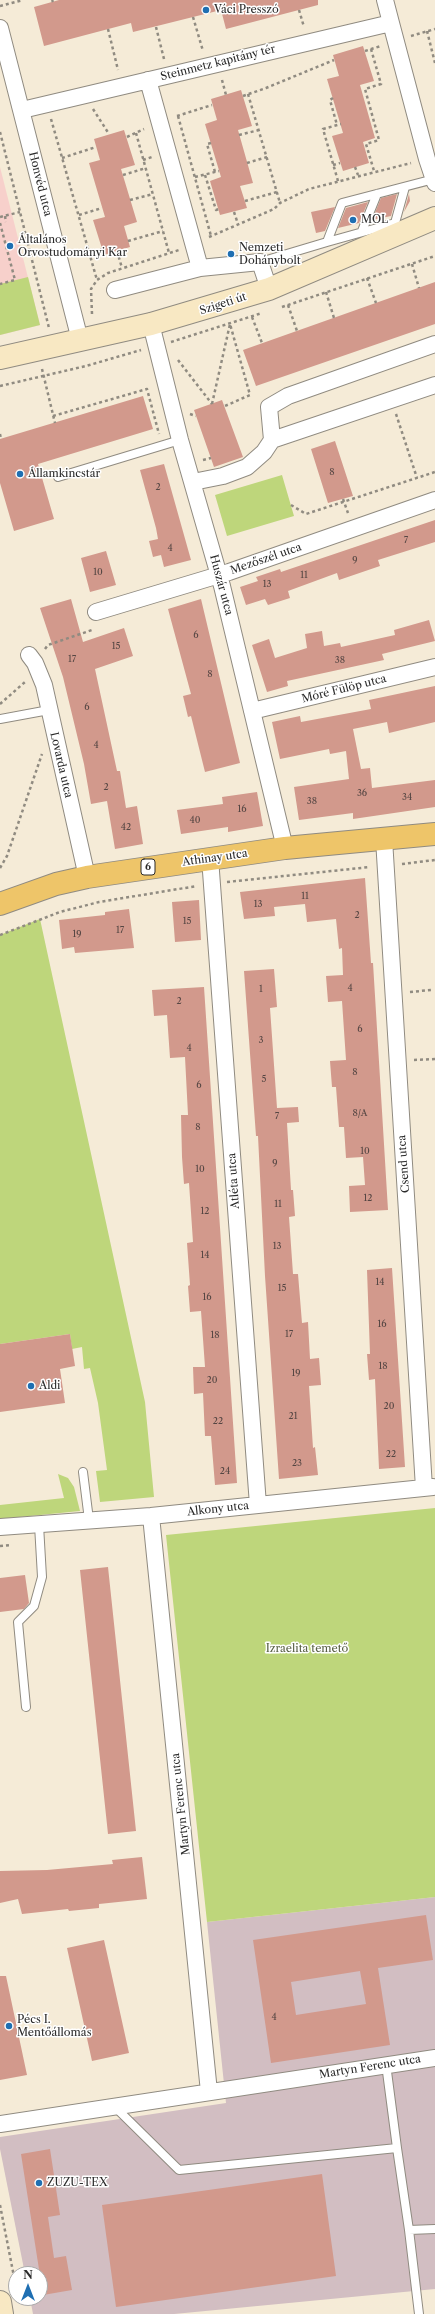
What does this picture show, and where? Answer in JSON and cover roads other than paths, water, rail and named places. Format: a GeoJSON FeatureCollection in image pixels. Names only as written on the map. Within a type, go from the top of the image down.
{"type":"FeatureCollection","features":[{"type":"Feature","properties":{"kind":"main road","name":"Athinay utca"},"geometry":{"type":"LineString","coordinates":[[0,904],[56,884],[86,877],[284,848],[435,834]]}},
{"type":"Feature","properties":{"kind":"street"},"geometry":{"type":"LineString","coordinates":[[385,0],[434,181]]}},
{"type":"Feature","properties":{"kind":"street","name":"Steinmetz kapitány tér"},"geometry":{"type":"LineString","coordinates":[[22,110],[391,23]]}},
{"type":"Feature","properties":{"kind":"street","name":"Honvéd utca"},"geometry":{"type":"LineString","coordinates":[[0,30],[22,110],[80,340]]}},
{"type":"Feature","properties":{"kind":"street"},"geometry":{"type":"LineString","coordinates":[[148,80],[200,268]]}},
{"type":"Feature","properties":{"kind":"street","name":"Szigeti út"},"geometry":{"type":"LineString","coordinates":[[0,358],[43,341],[80,340],[151,324],[269,289],[435,218]]}},
{"type":"Feature","properties":{"kind":"street"},"geometry":{"type":"LineString","coordinates":[[115,290],[200,268],[260,262],[269,289]]}},
{"type":"Feature","properties":{"kind":"street","name":"Huszár utca"},"geometry":{"type":"LineString","coordinates":[[151,324],[180,440],[219,575],[284,848]]}},
{"type":"Feature","properties":{"kind":"street"},"geometry":{"type":"LineString","coordinates":[[272,440],[269,407],[288,396],[435,344]]}},
{"type":"Feature","properties":{"kind":"street"},"geometry":{"type":"LineString","coordinates":[[193,482],[224,476],[247,467],[264,452],[272,440],[435,385]]}},
{"type":"Feature","properties":{"kind":"street","name":"Mezőszél utca"},"geometry":{"type":"LineString","coordinates":[[96,612],[219,575],[435,500]]}},
{"type":"Feature","properties":{"kind":"street","name":"Lovarda utca"},"geometry":{"type":"LineString","coordinates":[[32,659],[44,685],[86,877]]}},
{"type":"Feature","properties":{"kind":"street","name":"Móré Fülöp utca"},"geometry":{"type":"LineString","coordinates":[[252,711],[435,667]]}},
{"type":"Feature","properties":{"kind":"street","name":"Csend utca"},"geometry":{"type":"LineString","coordinates":[[384,839],[430,1488]]}},
{"type":"Feature","properties":{"kind":"street","name":"Atléta utca"},"geometry":{"type":"LineString","coordinates":[[210,858],[258,1505]]}},
{"type":"Feature","properties":{"kind":"street","name":"Alkony utca"},"geometry":{"type":"LineString","coordinates":[[0,1527],[151,1516],[430,1488]]}},
{"type":"Feature","properties":{"kind":"street","name":"Martyn Ferenc utca"},"geometry":{"type":"LineString","coordinates":[[151,1516],[209,2092]]}},
{"type":"Feature","properties":{"kind":"street","name":"Martyn Ferenc utca"},"geometry":{"type":"LineString","coordinates":[[0,2124],[386,2064],[435,2058]]}},
{"type":"Feature","properties":{"kind":"street"},"geometry":{"type":"LineString","coordinates":[[0,2302],[2,2314]]}},
{"type":"Feature","properties":{"kind":"lane"},"geometry":{"type":"LineString","coordinates":[[327,242],[342,203],[434,181]]}},
{"type":"Feature","properties":{"kind":"lane"},"geometry":{"type":"LineString","coordinates":[[260,262],[362,231],[395,223],[405,187]]}},
{"type":"Feature","properties":{"kind":"lane"},"geometry":{"type":"LineString","coordinates":[[362,231],[377,194]]}},
{"type":"Feature","properties":{"kind":"lane"},"geometry":{"type":"LineString","coordinates":[[58,477],[180,440]]}},
{"type":"Feature","properties":{"kind":"lane"},"geometry":{"type":"LineString","coordinates":[[0,719],[49,710]]}},
{"type":"Feature","properties":{"kind":"lane"},"geometry":{"type":"LineString","coordinates":[[83,1472],[89,1520]]}},
{"type":"Feature","properties":{"kind":"lane"},"geometry":{"type":"LineString","coordinates":[[26,1707],[18,1622],[34,1606],[42,1577],[39,1525]]}},
{"type":"Feature","properties":{"kind":"lane"},"geometry":{"type":"LineString","coordinates":[[386,2064],[419,2314]]}},
{"type":"Feature","properties":{"kind":"lane"},"geometry":{"type":"LineString","coordinates":[[115,2107],[179,2170],[397,2148]]}},
{"type":"Feature","properties":{"kind":"lane"},"geometry":{"type":"LineString","coordinates":[[409,2230],[435,2229]]}},
{"type":"Feature","properties":{"kind":"place","name":"Váci Presszó"},"geometry":{"type":"Point","coordinates":[206,10]}},
{"type":"Feature","properties":{"kind":"place","name":"MOL"},"geometry":{"type":"Point","coordinates":[353,220]}},
{"type":"Feature","properties":{"kind":"place","name":"Általános Orvostudományi Kar"},"geometry":{"type":"Point","coordinates":[10,246]}},
{"type":"Feature","properties":{"kind":"place","name":"Nemzeti Dohánybolt"},"geometry":{"type":"Point","coordinates":[231,254]}},
{"type":"Feature","properties":{"kind":"place","name":"Államkincstár"},"geometry":{"type":"Point","coordinates":[20,474]}},
{"type":"Feature","properties":{"kind":"place","name":"Aldi"},"geometry":{"type":"Point","coordinates":[31,1386]}},
{"type":"Feature","properties":{"kind":"place","name":"Pécs I. Mentőállomás"},"geometry":{"type":"Point","coordinates":[9,2026]}},
{"type":"Feature","properties":{"kind":"place","name":"ZUZU-TEX"},"geometry":{"type":"Point","coordinates":[39,2183]}},
{"type":"Feature","properties":{"kind":"park label","name":"Izraelita temető"},"geometry":{"type":"Point","coordinates":[307,1649]}}]}
